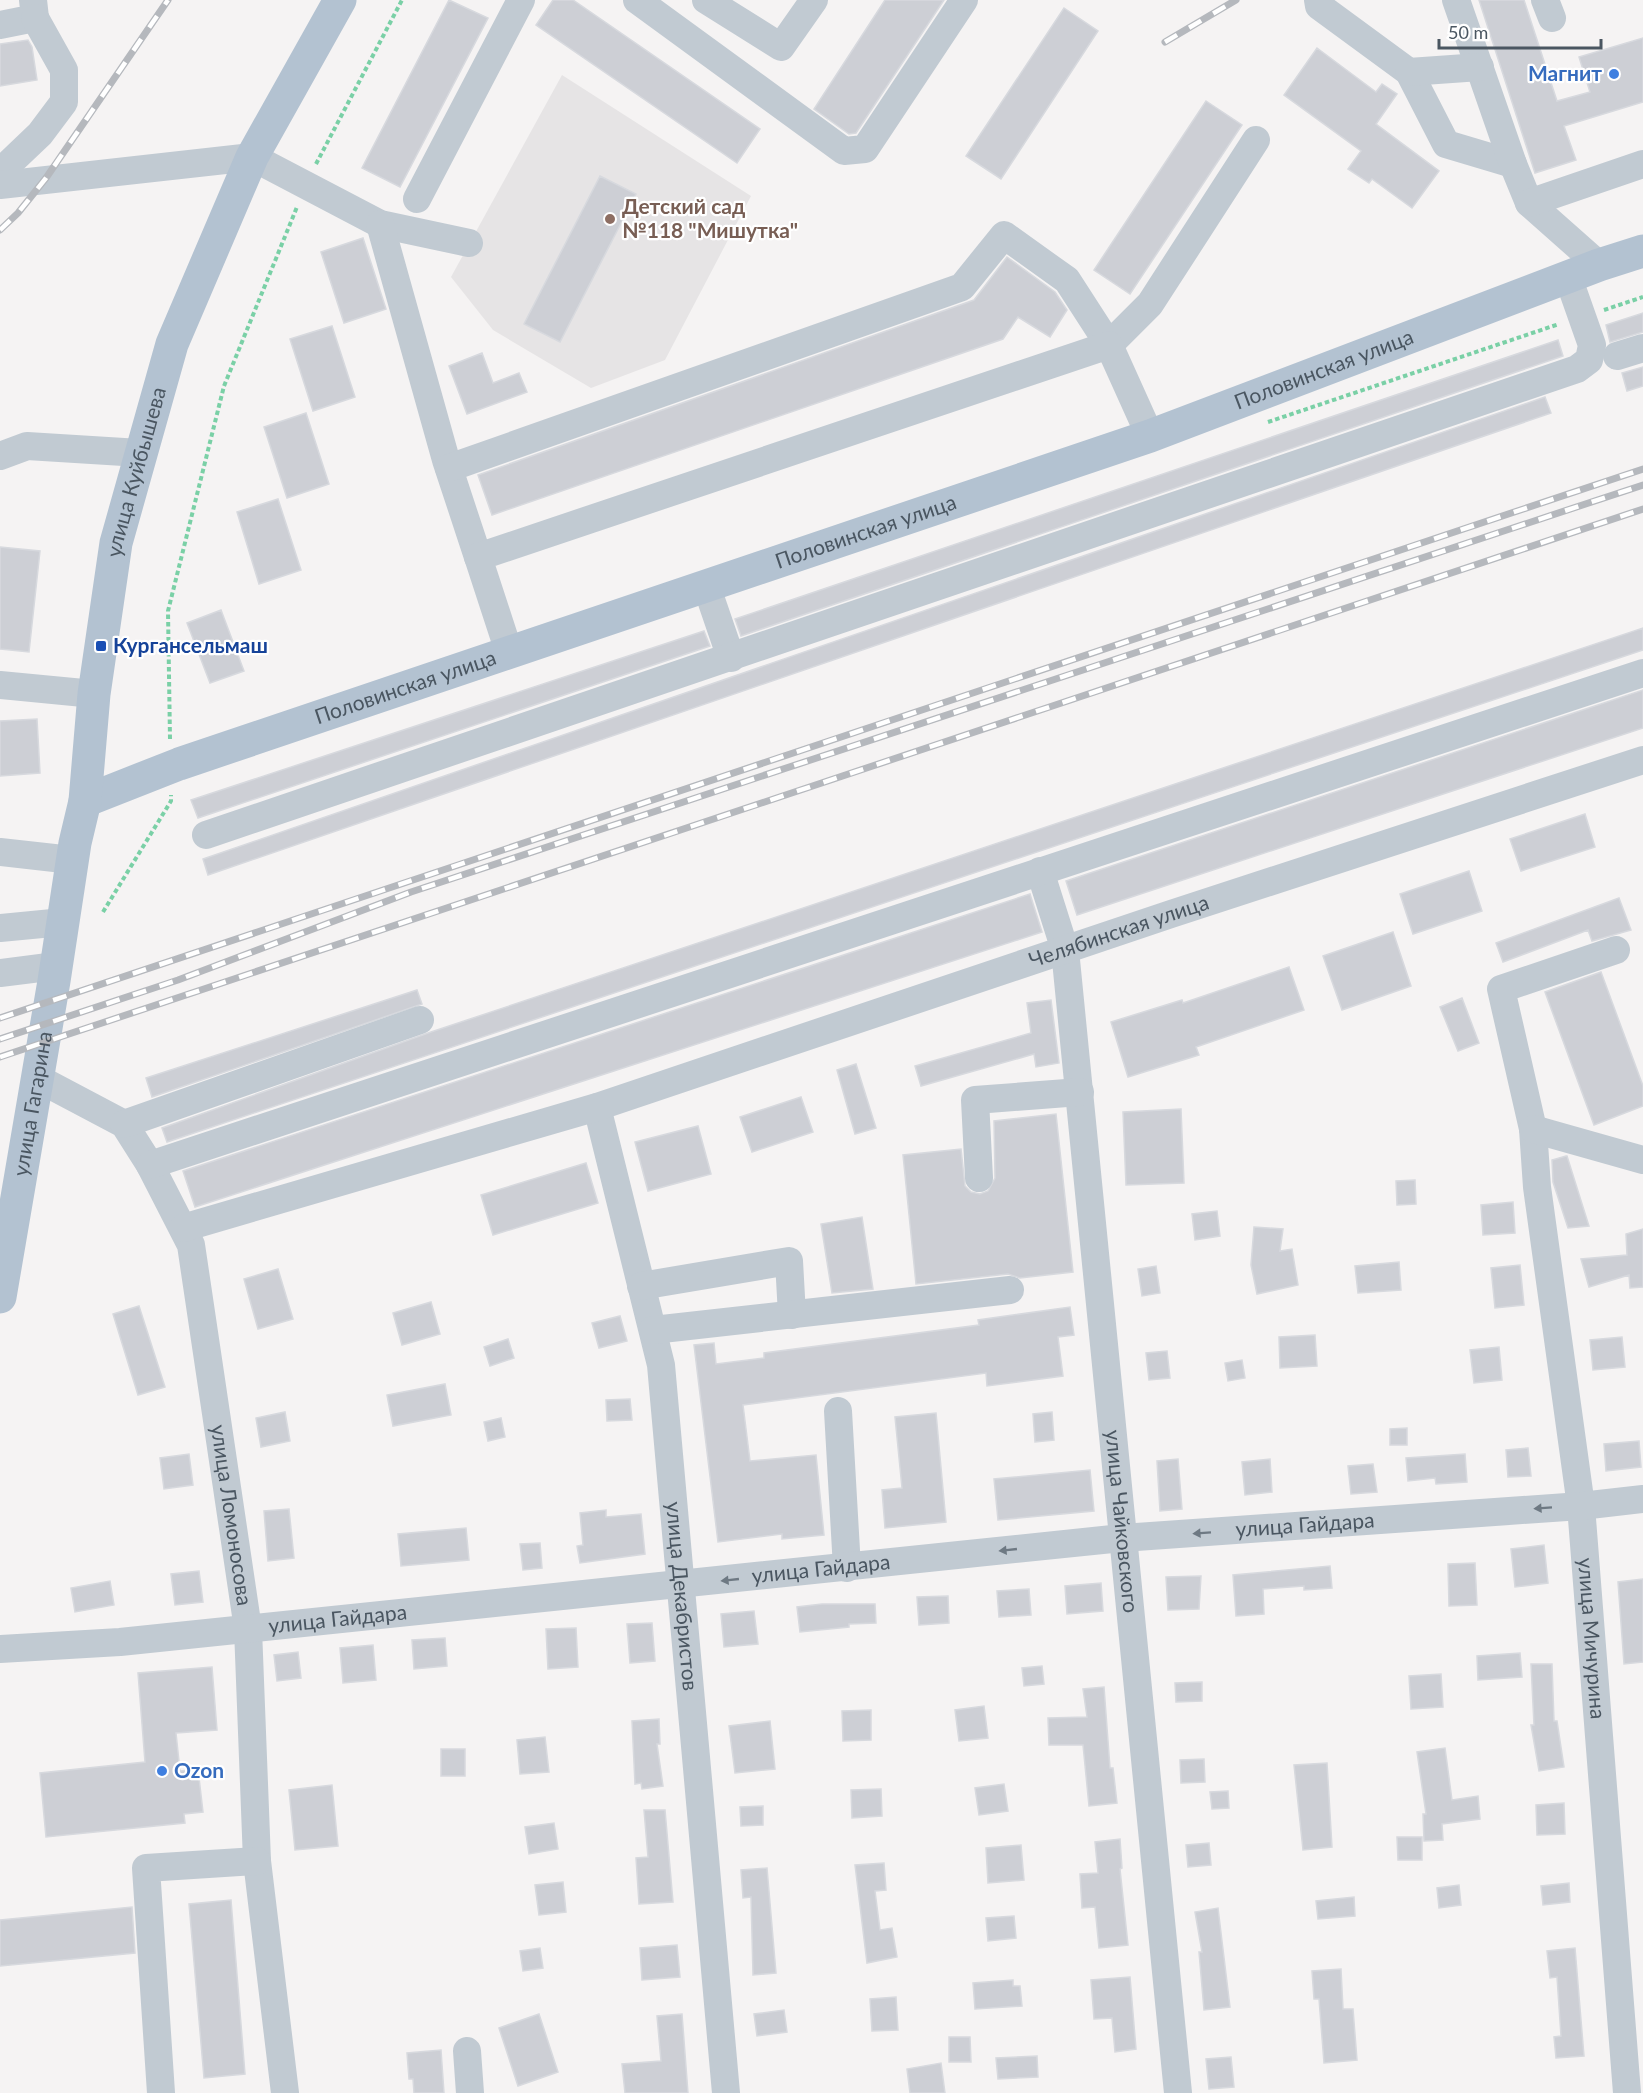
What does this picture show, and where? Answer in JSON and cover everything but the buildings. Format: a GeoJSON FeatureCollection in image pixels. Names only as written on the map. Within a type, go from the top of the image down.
{"type":"FeatureCollection","features":[{"type":"Feature","properties":{"kind":"main road","name":"улица Куйбышева"},"geometry":{"type":"LineString","coordinates":[[55,974],[72,860],[85,801],[94,694],[116,543],[140,453],[172,344],[252,157],[340,0]]}},
{"type":"Feature","properties":{"kind":"main road","name":"Половинская улица"},"geometry":{"type":"LineString","coordinates":[[85,801],[171,767],[1150,436],[1599,265],[1643,251]]}},
{"type":"Feature","properties":{"kind":"main road","name":"улица Гагарина"},"geometry":{"type":"LineString","coordinates":[[0,1297],[55,974]]}},
{"type":"Feature","properties":{"kind":"street"},"geometry":{"type":"LineString","coordinates":[[417,199],[521,0]]}},
{"type":"Feature","properties":{"kind":"street"},"geometry":{"type":"LineString","coordinates":[[637,0],[844,152],[865,149],[964,0]]}},
{"type":"Feature","properties":{"kind":"street"},"geometry":{"type":"LineString","coordinates":[[706,0],[781,47],[814,0]]}},
{"type":"Feature","properties":{"kind":"street"},"geometry":{"type":"LineString","coordinates":[[1318,0],[1319,6],[1409,72],[1446,144],[1513,164]]}},
{"type":"Feature","properties":{"kind":"street"},"geometry":{"type":"LineString","coordinates":[[1456,0],[1513,164],[1529,203],[1599,265]]}},
{"type":"Feature","properties":{"kind":"street"},"geometry":{"type":"LineString","coordinates":[[0,26],[34,9],[64,70],[64,102],[40,134],[0,172]]}},
{"type":"Feature","properties":{"kind":"street"},"geometry":{"type":"LineString","coordinates":[[1409,72],[1480,67]]}},
{"type":"Feature","properties":{"kind":"street"},"geometry":{"type":"LineString","coordinates":[[478,557],[1109,345],[1150,304],[1256,140]]}},
{"type":"Feature","properties":{"kind":"street"},"geometry":{"type":"LineString","coordinates":[[0,184],[252,157],[380,224],[469,243]]}},
{"type":"Feature","properties":{"kind":"street"},"geometry":{"type":"LineString","coordinates":[[1529,203],[1643,164]]}},
{"type":"Feature","properties":{"kind":"street"},"geometry":{"type":"LineString","coordinates":[[380,224],[449,468],[509,652]]}},
{"type":"Feature","properties":{"kind":"street"},"geometry":{"type":"LineString","coordinates":[[449,468],[962,287],[1004,235],[1067,280],[1109,345],[1150,436]]}},
{"type":"Feature","properties":{"kind":"street"},"geometry":{"type":"LineString","coordinates":[[206,835],[1577,369],[1589,360],[1592,345],[1568,277]]}},
{"type":"Feature","properties":{"kind":"street"},"geometry":{"type":"LineString","coordinates":[[0,456],[27,446],[140,453]]}},
{"type":"Feature","properties":{"kind":"street"},"geometry":{"type":"LineString","coordinates":[[706,585],[731,658]]}},
{"type":"Feature","properties":{"kind":"street"},"geometry":{"type":"LineString","coordinates":[[150,1164],[1643,673]]}},
{"type":"Feature","properties":{"kind":"street"},"geometry":{"type":"LineString","coordinates":[[0,685],[94,694]]}},
{"type":"Feature","properties":{"kind":"street","name":"Челябинская улица"},"geometry":{"type":"LineString","coordinates":[[183,1228],[597,1107],[1643,760]]}},
{"type":"Feature","properties":{"kind":"street"},"geometry":{"type":"LineString","coordinates":[[0,852],[72,860]]}},
{"type":"Feature","properties":{"kind":"street","name":"улица Чайковского"},"geometry":{"type":"LineString","coordinates":[[1040,872],[1065,950],[1178,2093]]}},
{"type":"Feature","properties":{"kind":"street"},"geometry":{"type":"LineString","coordinates":[[0,928],[63,922]]}},
{"type":"Feature","properties":{"kind":"street","name":"улица Мичурина"},"geometry":{"type":"LineString","coordinates":[[1616,950],[1501,989],[1533,1129],[1537,1187],[1581,1506],[1627,2093]]}},
{"type":"Feature","properties":{"kind":"street"},"geometry":{"type":"LineString","coordinates":[[0,973],[55,974]]}},
{"type":"Feature","properties":{"kind":"street"},"geometry":{"type":"LineString","coordinates":[[124,1124],[420,1020]]}},
{"type":"Feature","properties":{"kind":"street","name":"улица Ломоносова"},"geometry":{"type":"LineString","coordinates":[[37,1078],[124,1124],[150,1164],[191,1245],[248,1629],[257,1861],[285,2093]]}},
{"type":"Feature","properties":{"kind":"street"},"geometry":{"type":"LineString","coordinates":[[979,1178],[975,1100],[1080,1092]]}},
{"type":"Feature","properties":{"kind":"street","name":"улица Декабристов"},"geometry":{"type":"LineString","coordinates":[[597,1107],[661,1365],[726,2093]]}},
{"type":"Feature","properties":{"kind":"street"},"geometry":{"type":"LineString","coordinates":[[1533,1129],[1643,1160]]}},
{"type":"Feature","properties":{"kind":"street"},"geometry":{"type":"LineString","coordinates":[[642,1286],[789,1261],[792,1315]]}},
{"type":"Feature","properties":{"kind":"street"},"geometry":{"type":"LineString","coordinates":[[652,1330],[1010,1290]]}},
{"type":"Feature","properties":{"kind":"street"},"geometry":{"type":"LineString","coordinates":[[838,1411],[847,1568]]}},
{"type":"Feature","properties":{"kind":"street","name":"улица Гайдара"},"geometry":{"type":"LineString","coordinates":[[0,1649],[120,1642],[681,1586],[1122,1538],[1581,1506],[1643,1498]]}},
{"type":"Feature","properties":{"kind":"street"},"geometry":{"type":"LineString","coordinates":[[160,2093],[146,1868],[257,1861]]}},
{"type":"Feature","properties":{"kind":"street"},"geometry":{"type":"LineString","coordinates":[[467,2051],[470,2093]]}},
{"type":"Feature","properties":{"kind":"path"},"geometry":{"type":"LineString","coordinates":[[103,912],[171,801],[168,611],[224,386],[305,185],[402,0]]}},
{"type":"Feature","properties":{"kind":"shaded area","name":"Детский сад №118 \"Мишутка\""},"geometry":{"type":"Polygon","coordinates":[[[562,75],[751,196],[665,360],[591,388],[493,330],[451,277],[562,75]]]}},
{"type":"Feature","properties":{"kind":"railway"},"geometry":{"type":"LineString","coordinates":[[0,230],[18,213],[46,178],[168,0]]}},
{"type":"Feature","properties":{"kind":"railway"},"geometry":{"type":"LineString","coordinates":[[1165,42],[1236,0]]}},
{"type":"Feature","properties":{"kind":"railway"},"geometry":{"type":"LineString","coordinates":[[0,1018],[1643,469]]}},
{"type":"Feature","properties":{"kind":"railway"},"geometry":{"type":"LineString","coordinates":[[0,1039],[178,980],[411,892],[1643,485]]}},
{"type":"Feature","properties":{"kind":"railway"},"geometry":{"type":"LineString","coordinates":[[0,1057],[1643,509]]}},
{"type":"Feature","properties":{"kind":"place","name":"Магнит"},"geometry":{"type":"Point","coordinates":[1614,74]}},
{"type":"Feature","properties":{"kind":"place","name":"Детский сад №118 \"Мишутка\""},"geometry":{"type":"Point","coordinates":[610,219]}},
{"type":"Feature","properties":{"kind":"place","name":"Кургансельмаш"},"geometry":{"type":"Point","coordinates":[101,646]}},
{"type":"Feature","properties":{"kind":"place","name":"Ozon"},"geometry":{"type":"Point","coordinates":[162,1771]}}]}
